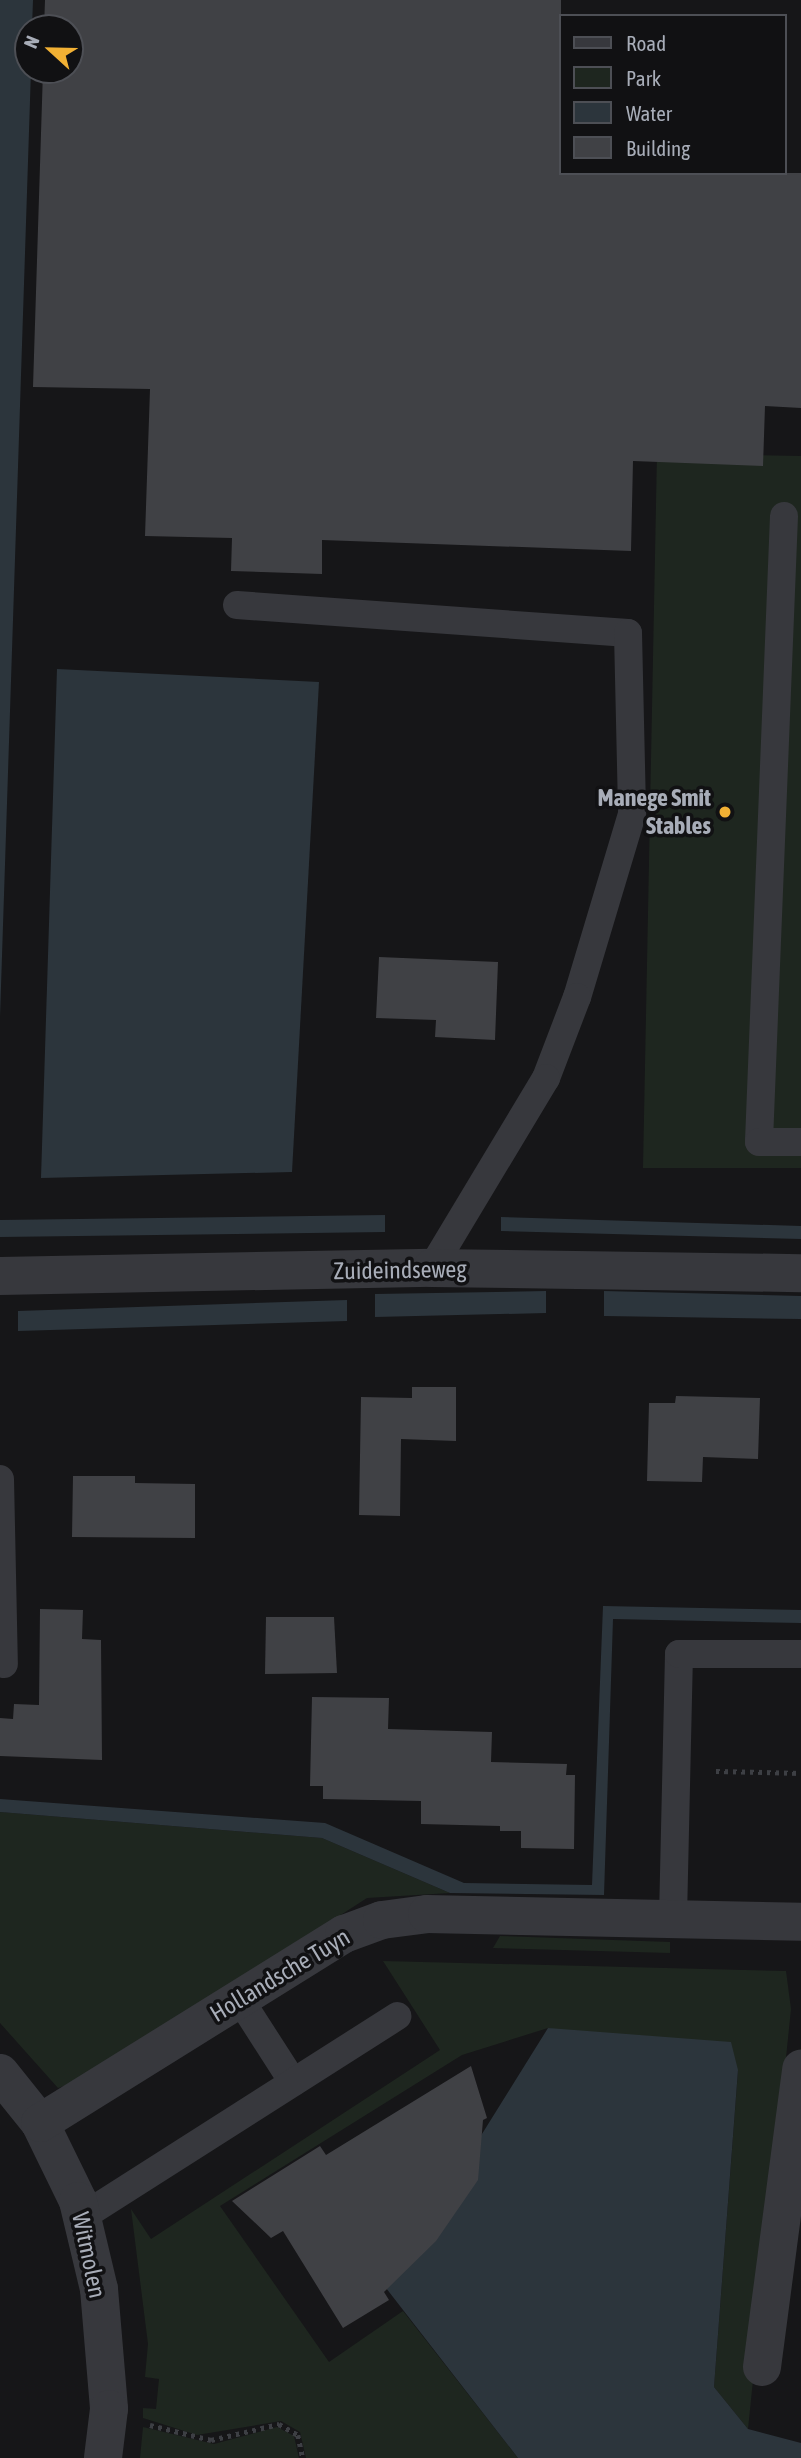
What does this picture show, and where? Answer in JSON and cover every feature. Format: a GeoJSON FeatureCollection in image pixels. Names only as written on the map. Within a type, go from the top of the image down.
{"type":"FeatureCollection","features":[{"type":"Feature","properties":{"kind":"street","name":"Zuideindseweg"},"geometry":{"type":"LineString","coordinates":[[0,1276],[432,1268],[801,1273]]}},
{"type":"Feature","properties":{"kind":"street","name":"Hollandsche Tuyn"},"geometry":{"type":"LineString","coordinates":[[40,2123],[344,1934],[382,1920],[427,1914],[801,1922]]}},
{"type":"Feature","properties":{"kind":"street"},"geometry":{"type":"LineString","coordinates":[[762,2367],[801,2068]]}},
{"type":"Feature","properties":{"kind":"street","name":"Witmolen"},"geometry":{"type":"LineString","coordinates":[[0,2073],[40,2123],[82,2217],[99,2289],[109,2413],[103,2458]]}},
{"type":"Feature","properties":{"kind":"lane"},"geometry":{"type":"LineString","coordinates":[[783,516],[759,1142],[801,1142]]}},
{"type":"Feature","properties":{"kind":"lane"},"geometry":{"type":"LineString","coordinates":[[237,605],[628,633],[632,814],[577,998],[546,1078],[432,1268]]}},
{"type":"Feature","properties":{"kind":"lane"},"geometry":{"type":"LineString","coordinates":[[0,1479],[5,1664]]}},
{"type":"Feature","properties":{"kind":"lane"},"geometry":{"type":"LineString","coordinates":[[673,1919],[679,1654],[801,1654]]}},
{"type":"Feature","properties":{"kind":"lane"},"geometry":{"type":"LineString","coordinates":[[239,1998],[293,2082]]}},
{"type":"Feature","properties":{"kind":"lane"},"geometry":{"type":"LineString","coordinates":[[82,2217],[397,2016]]}},
{"type":"Feature","properties":{"kind":"path"},"geometry":{"type":"LineString","coordinates":[[677,1770],[801,1773]]}},
{"type":"Feature","properties":{"kind":"path"},"geometry":{"type":"LineString","coordinates":[[109,2413],[211,2440],[279,2424],[298,2435],[303,2458]]}},
{"type":"Feature","properties":{"kind":"green space","name":"Manege Smit Stables"},"geometry":{"type":"Polygon","coordinates":[[[657,453],[801,456],[801,1168],[643,1168],[657,453]]]}},
{"type":"Feature","properties":{"kind":"green space"},"geometry":{"type":"Polygon","coordinates":[[[0,1812],[322,1838],[450,1893],[367,1898],[88,2078],[58,2088],[0,2023],[0,1812]]]}},
{"type":"Feature","properties":{"kind":"green space"},"geometry":{"type":"Polygon","coordinates":[[[500,1936],[670,1942],[670,1953],[493,1948],[500,1936]]]}},
{"type":"Feature","properties":{"kind":"green space"},"geometry":{"type":"Polygon","coordinates":[[[383,1961],[786,1971],[791,2009],[748,2429],[714,2387],[738,2071],[548,2028],[462,2055],[220,2206],[329,2362],[403,2311],[518,2458],[306,2458],[300,2432],[281,2421],[197,2435],[143,2418],[143,2408],[156,2409],[159,2379],[145,2377],[148,2344],[131,2209],[151,2239],[440,2050],[383,1961]]]}},
{"type":"Feature","properties":{"kind":"green space"},"geometry":{"type":"Polygon","coordinates":[[[143,2427],[214,2444],[277,2427],[294,2436],[299,2458],[140,2458],[143,2427]]]}},
{"type":"Feature","properties":{"kind":"water"},"geometry":{"type":"Polygon","coordinates":[[[0,0],[33,0],[32,14],[14,14],[14,84],[31,84],[0,1017],[0,0]]]}},
{"type":"Feature","properties":{"kind":"water"},"geometry":{"type":"Polygon","coordinates":[[[57,669],[319,682],[292,1172],[41,1178],[57,669]]]}},
{"type":"Feature","properties":{"kind":"water"},"geometry":{"type":"Polygon","coordinates":[[[385,1215],[385,1232],[0,1237],[0,1220],[385,1215]]]}},
{"type":"Feature","properties":{"kind":"water"},"geometry":{"type":"Polygon","coordinates":[[[501,1217],[801,1226],[801,1239],[501,1231],[501,1217]]]}},
{"type":"Feature","properties":{"kind":"water"},"geometry":{"type":"Polygon","coordinates":[[[546,1291],[546,1313],[375,1317],[375,1294],[546,1291]]]}},
{"type":"Feature","properties":{"kind":"water"},"geometry":{"type":"Polygon","coordinates":[[[604,1291],[801,1296],[801,1319],[604,1316],[604,1291]]]}},
{"type":"Feature","properties":{"kind":"water"},"geometry":{"type":"Polygon","coordinates":[[[347,1300],[347,1321],[18,1331],[18,1311],[347,1300]]]}},
{"type":"Feature","properties":{"kind":"water"},"geometry":{"type":"Polygon","coordinates":[[[603,1606],[801,1610],[801,1623],[613,1619],[604,1895],[450,1893],[322,1838],[0,1812],[0,1799],[325,1823],[464,1883],[592,1885],[603,1606]]]}},
{"type":"Feature","properties":{"kind":"water"},"geometry":{"type":"Polygon","coordinates":[[[548,2028],[731,2042],[738,2070],[714,2387],[748,2429],[801,2443],[801,2458],[518,2458],[386,2288],[548,2028]]]}},
{"type":"Feature","properties":{"kind":"building"},"geometry":{"type":"Polygon","coordinates":[[[45,0],[561,0],[560,175],[801,173],[801,408],[765,406],[763,466],[633,461],[631,551],[322,540],[322,574],[231,571],[232,538],[145,536],[150,389],[33,387],[43,84],[84,84],[84,14],[44,14],[45,0]]]}},
{"type":"Feature","properties":{"kind":"building"},"geometry":{"type":"Polygon","coordinates":[[[379,957],[498,962],[495,1040],[435,1037],[436,1020],[376,1018],[379,957]]]}},
{"type":"Feature","properties":{"kind":"building"},"geometry":{"type":"Polygon","coordinates":[[[412,1387],[456,1387],[456,1441],[401,1439],[400,1516],[359,1515],[361,1397],[412,1398],[412,1387]]]}},
{"type":"Feature","properties":{"kind":"building"},"geometry":{"type":"Polygon","coordinates":[[[676,1396],[760,1398],[758,1459],[703,1457],[702,1482],[647,1481],[649,1403],[675,1403],[676,1396]]]}},
{"type":"Feature","properties":{"kind":"building"},"geometry":{"type":"Polygon","coordinates":[[[73,1476],[135,1476],[135,1483],[195,1484],[195,1538],[72,1537],[73,1476]]]}},
{"type":"Feature","properties":{"kind":"building"},"geometry":{"type":"Polygon","coordinates":[[[40,1609],[83,1610],[82,1639],[101,1640],[102,1760],[0,1756],[0,1718],[13,1719],[14,1704],[39,1705],[40,1609]]]}},
{"type":"Feature","properties":{"kind":"building"},"geometry":{"type":"Polygon","coordinates":[[[266,1617],[334,1617],[337,1673],[265,1674],[266,1617]]]}},
{"type":"Feature","properties":{"kind":"building"},"geometry":{"type":"Polygon","coordinates":[[[312,1697],[389,1698],[388,1729],[492,1732],[491,1762],[567,1764],[566,1775],[575,1775],[574,1849],[521,1848],[521,1831],[500,1831],[500,1826],[421,1824],[421,1801],[323,1799],[323,1786],[310,1786],[312,1697]]]}},
{"type":"Feature","properties":{"kind":"building"},"geometry":{"type":"Polygon","coordinates":[[[471,2066],[487,2118],[483,2120],[478,2180],[436,2241],[384,2292],[389,2300],[343,2328],[283,2231],[271,2238],[232,2201],[320,2146],[326,2155],[471,2066]]]}},
{"type":"Feature","properties":{"kind":"place","name":"Manege Smit Stables"},"geometry":{"type":"Point","coordinates":[725,812]}}]}
